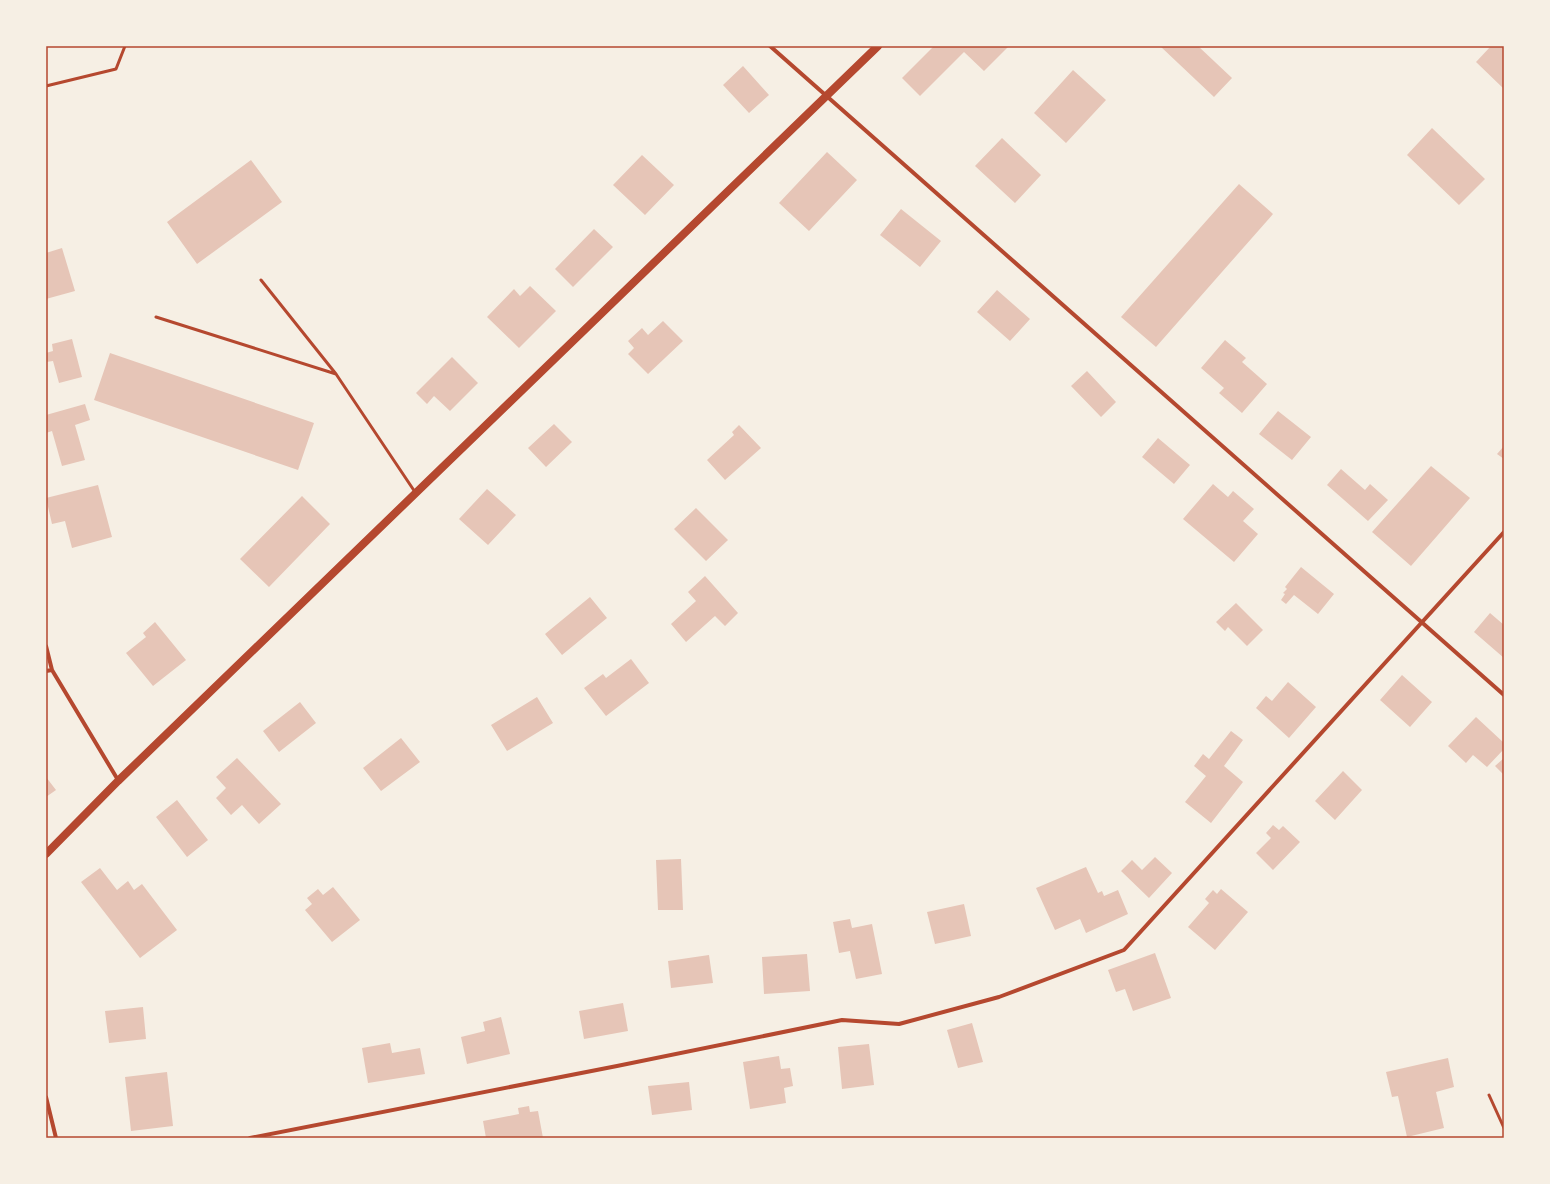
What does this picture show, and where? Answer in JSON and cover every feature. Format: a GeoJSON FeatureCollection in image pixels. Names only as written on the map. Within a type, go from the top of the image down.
{"type":"FeatureCollection","features":[{"type":"Feature","properties":{"kind":"main road"},"geometry":{"type":"LineString","coordinates":[[46,854],[118,781],[878,46]]}},
{"type":"Feature","properties":{"kind":"street"},"geometry":{"type":"LineString","coordinates":[[770,46],[1504,694]]}},
{"type":"Feature","properties":{"kind":"street"},"geometry":{"type":"LineString","coordinates":[[250,1138],[842,1020],[899,1024],[999,997],[1124,950],[1504,532]]}},
{"type":"Feature","properties":{"kind":"street"},"geometry":{"type":"LineString","coordinates":[[46,646],[52,670],[118,781]]}},
{"type":"Feature","properties":{"kind":"street"},"geometry":{"type":"LineString","coordinates":[[46,671],[52,670]]}},
{"type":"Feature","properties":{"kind":"street"},"geometry":{"type":"LineString","coordinates":[[46,1097],[56,1138]]}},
{"type":"Feature","properties":{"kind":"lane"},"geometry":{"type":"LineString","coordinates":[[46,86],[116,69],[124,46]]}},
{"type":"Feature","properties":{"kind":"lane"},"geometry":{"type":"LineString","coordinates":[[261,280],[336,374],[416,493]]}},
{"type":"Feature","properties":{"kind":"lane"},"geometry":{"type":"LineString","coordinates":[[156,317],[336,374]]}},
{"type":"Feature","properties":{"kind":"lane"},"geometry":{"type":"LineString","coordinates":[[1489,1095],[1504,1128]]}},
{"type":"Feature","properties":{"kind":"building"},"geometry":{"type":"Polygon","coordinates":[[[934,46],[1009,46],[984,71],[964,52],[920,96],[902,78],[934,46]]]}},
{"type":"Feature","properties":{"kind":"building"},"geometry":{"type":"Polygon","coordinates":[[[1160,46],[1198,46],[1232,78],[1214,97],[1160,46]]]}},
{"type":"Feature","properties":{"kind":"building"},"geometry":{"type":"Polygon","coordinates":[[[1491,46],[1504,46],[1504,89],[1476,62],[1491,46]]]}},
{"type":"Feature","properties":{"kind":"building"},"geometry":{"type":"Polygon","coordinates":[[[743,66],[769,95],[749,113],[723,85],[743,66]]]}},
{"type":"Feature","properties":{"kind":"building"},"geometry":{"type":"Polygon","coordinates":[[[1073,70],[1106,100],[1066,143],[1034,113],[1073,70]]]}},
{"type":"Feature","properties":{"kind":"building"},"geometry":{"type":"Polygon","coordinates":[[[1432,128],[1485,179],[1459,205],[1407,155],[1432,128]]]}},
{"type":"Feature","properties":{"kind":"building"},"geometry":{"type":"Polygon","coordinates":[[[1002,138],[1041,175],[1015,203],[975,166],[1002,138]]]}},
{"type":"Feature","properties":{"kind":"building"},"geometry":{"type":"Polygon","coordinates":[[[827,152],[857,180],[809,231],[779,203],[827,152]]]}},
{"type":"Feature","properties":{"kind":"building"},"geometry":{"type":"Polygon","coordinates":[[[642,155],[674,185],[645,215],[613,185],[642,155]]]}},
{"type":"Feature","properties":{"kind":"building"},"geometry":{"type":"Polygon","coordinates":[[[251,160],[282,202],[197,264],[167,222],[251,160]]]}},
{"type":"Feature","properties":{"kind":"building"},"geometry":{"type":"Polygon","coordinates":[[[1239,184],[1273,214],[1156,347],[1121,317],[1239,184]]]}},
{"type":"Feature","properties":{"kind":"building"},"geometry":{"type":"Polygon","coordinates":[[[901,209],[941,241],[920,267],[880,235],[901,209]]]}},
{"type":"Feature","properties":{"kind":"building"},"geometry":{"type":"Polygon","coordinates":[[[594,229],[613,247],[573,287],[555,269],[594,229]]]}},
{"type":"Feature","properties":{"kind":"building"},"geometry":{"type":"Polygon","coordinates":[[[62,248],[75,291],[46,299],[46,253],[62,248]]]}},
{"type":"Feature","properties":{"kind":"building"},"geometry":{"type":"Polygon","coordinates":[[[530,286],[556,311],[519,348],[487,317],[514,289],[520,296],[530,286]]]}},
{"type":"Feature","properties":{"kind":"building"},"geometry":{"type":"Polygon","coordinates":[[[997,290],[1030,319],[1010,341],[977,312],[997,290]]]}},
{"type":"Feature","properties":{"kind":"building"},"geometry":{"type":"Polygon","coordinates":[[[663,321],[683,341],[648,374],[628,354],[634,348],[628,341],[642,328],[648,335],[663,321]]]}},
{"type":"Feature","properties":{"kind":"building"},"geometry":{"type":"Polygon","coordinates":[[[72,339],[82,377],[59,383],[53,361],[46,362],[46,353],[53,351],[52,344],[72,339]]]}},
{"type":"Feature","properties":{"kind":"building"},"geometry":{"type":"Polygon","coordinates":[[[1225,340],[1246,358],[1242,362],[1267,384],[1242,413],[1219,393],[1224,388],[1201,368],[1225,340]]]}},
{"type":"Feature","properties":{"kind":"building"},"geometry":{"type":"Polygon","coordinates":[[[110,353],[314,423],[298,470],[94,400],[110,353]]]}},
{"type":"Feature","properties":{"kind":"building"},"geometry":{"type":"Polygon","coordinates":[[[452,357],[478,383],[450,411],[434,396],[427,404],[416,393],[452,357]]]}},
{"type":"Feature","properties":{"kind":"building"},"geometry":{"type":"Polygon","coordinates":[[[1087,371],[1116,402],[1101,417],[1071,386],[1087,371]]]}},
{"type":"Feature","properties":{"kind":"building"},"geometry":{"type":"Polygon","coordinates":[[[85,404],[90,420],[75,425],[85,460],[62,466],[52,431],[46,433],[46,415],[85,404]]]}},
{"type":"Feature","properties":{"kind":"building"},"geometry":{"type":"Polygon","coordinates":[[[1278,411],[1311,437],[1292,460],[1259,434],[1278,411]]]}},
{"type":"Feature","properties":{"kind":"building"},"geometry":{"type":"Polygon","coordinates":[[[554,424],[572,442],[546,467],[528,448],[554,424]]]}},
{"type":"Feature","properties":{"kind":"building"},"geometry":{"type":"Polygon","coordinates":[[[739,425],[761,448],[725,480],[707,460],[734,435],[732,432],[739,425]]]}},
{"type":"Feature","properties":{"kind":"building"},"geometry":{"type":"Polygon","coordinates":[[[1158,438],[1190,465],[1174,484],[1142,457],[1158,438]]]}},
{"type":"Feature","properties":{"kind":"building"},"geometry":{"type":"Polygon","coordinates":[[[1504,446],[1504,459],[1497,454],[1504,446]]]}},
{"type":"Feature","properties":{"kind":"building"},"geometry":{"type":"Polygon","coordinates":[[[1431,466],[1470,498],[1411,566],[1372,532],[1431,466]]]}},
{"type":"Feature","properties":{"kind":"building"},"geometry":{"type":"Polygon","coordinates":[[[1341,469],[1365,490],[1370,484],[1388,500],[1368,521],[1327,485],[1341,469]]]}},
{"type":"Feature","properties":{"kind":"building"},"geometry":{"type":"Polygon","coordinates":[[[1213,484],[1228,497],[1233,491],[1254,509],[1243,521],[1258,534],[1234,562],[1183,519],[1213,484]]]}},
{"type":"Feature","properties":{"kind":"building"},"geometry":{"type":"Polygon","coordinates":[[[98,485],[112,537],[72,548],[65,521],[52,524],[46,498],[98,485]]]}},
{"type":"Feature","properties":{"kind":"building"},"geometry":{"type":"Polygon","coordinates":[[[487,489],[516,515],[488,545],[459,519],[487,489]]]}},
{"type":"Feature","properties":{"kind":"building"},"geometry":{"type":"Polygon","coordinates":[[[302,496],[330,524],[269,587],[240,559],[302,496]]]}},
{"type":"Feature","properties":{"kind":"building"},"geometry":{"type":"Polygon","coordinates":[[[696,508],[728,540],[706,561],[674,529],[696,508]]]}},
{"type":"Feature","properties":{"kind":"building"},"geometry":{"type":"Polygon","coordinates":[[[1301,567],[1334,594],[1318,614],[1294,595],[1286,604],[1281,600],[1285,594],[1283,593],[1287,589],[1285,587],[1301,567]]]}},
{"type":"Feature","properties":{"kind":"building"},"geometry":{"type":"Polygon","coordinates":[[[705,576],[738,613],[725,626],[715,616],[686,642],[671,624],[696,601],[688,592],[705,576]]]}},
{"type":"Feature","properties":{"kind":"building"},"geometry":{"type":"Polygon","coordinates":[[[590,597],[607,618],[562,655],[545,634],[590,597]]]}},
{"type":"Feature","properties":{"kind":"building"},"geometry":{"type":"Polygon","coordinates":[[[1236,603],[1263,630],[1247,646],[1228,627],[1225,631],[1216,622],[1236,603]]]}},
{"type":"Feature","properties":{"kind":"building"},"geometry":{"type":"Polygon","coordinates":[[[1490,613],[1504,625],[1504,658],[1474,632],[1490,613]]]}},
{"type":"Feature","properties":{"kind":"building"},"geometry":{"type":"Polygon","coordinates":[[[155,622],[186,660],[153,686],[126,653],[146,637],[143,633],[155,622]]]}},
{"type":"Feature","properties":{"kind":"building"},"geometry":{"type":"Polygon","coordinates":[[[631,659],[649,683],[606,716],[584,688],[603,674],[606,678],[631,659]]]}},
{"type":"Feature","properties":{"kind":"building"},"geometry":{"type":"Polygon","coordinates":[[[1402,675],[1432,702],[1410,727],[1380,700],[1402,675]]]}},
{"type":"Feature","properties":{"kind":"building"},"geometry":{"type":"Polygon","coordinates":[[[1288,682],[1316,707],[1289,738],[1256,708],[1266,696],[1272,701],[1288,682]]]}},
{"type":"Feature","properties":{"kind":"building"},"geometry":{"type":"Polygon","coordinates":[[[537,697],[553,723],[507,751],[491,725],[537,697]]]}},
{"type":"Feature","properties":{"kind":"building"},"geometry":{"type":"Polygon","coordinates":[[[300,702],[316,723],[279,752],[263,731],[300,702]]]}},
{"type":"Feature","properties":{"kind":"building"},"geometry":{"type":"Polygon","coordinates":[[[1476,717],[1504,743],[1504,749],[1487,767],[1473,755],[1466,763],[1448,746],[1476,717]]]}},
{"type":"Feature","properties":{"kind":"building"},"geometry":{"type":"Polygon","coordinates":[[[1231,731],[1243,740],[1224,766],[1243,782],[1211,823],[1185,802],[1206,776],[1194,766],[1203,754],[1209,759],[1231,731]]]}},
{"type":"Feature","properties":{"kind":"building"},"geometry":{"type":"Polygon","coordinates":[[[401,738],[420,762],[381,791],[363,768],[401,738]]]}},
{"type":"Feature","properties":{"kind":"building"},"geometry":{"type":"Polygon","coordinates":[[[237,758],[281,804],[259,824],[242,805],[231,815],[216,798],[226,788],[216,777],[237,758]]]}},
{"type":"Feature","properties":{"kind":"building"},"geometry":{"type":"Polygon","coordinates":[[[1504,758],[1504,775],[1495,766],[1504,758]]]}},
{"type":"Feature","properties":{"kind":"building"},"geometry":{"type":"Polygon","coordinates":[[[1343,771],[1362,790],[1335,820],[1315,801],[1343,771]]]}},
{"type":"Feature","properties":{"kind":"building"},"geometry":{"type":"Polygon","coordinates":[[[46,777],[56,790],[46,797],[46,777]]]}},
{"type":"Feature","properties":{"kind":"building"},"geometry":{"type":"Polygon","coordinates":[[[177,800],[208,840],[187,857],[156,817],[177,800]]]}},
{"type":"Feature","properties":{"kind":"building"},"geometry":{"type":"Polygon","coordinates":[[[1273,825],[1279,830],[1283,826],[1300,842],[1273,870],[1256,853],[1271,838],[1266,833],[1273,825]]]}},
{"type":"Feature","properties":{"kind":"building"},"geometry":{"type":"Polygon","coordinates":[[[1155,857],[1172,873],[1149,898],[1121,871],[1132,860],[1142,870],[1155,857]]]}},
{"type":"Feature","properties":{"kind":"building"},"geometry":{"type":"Polygon","coordinates":[[[681,859],[683,910],[658,910],[656,860],[681,859]]]}},
{"type":"Feature","properties":{"kind":"building"},"geometry":{"type":"Polygon","coordinates":[[[1086,867],[1098,893],[1102,891],[1104,896],[1118,890],[1128,914],[1086,933],[1080,919],[1055,930],[1036,888],[1086,867]]]}},
{"type":"Feature","properties":{"kind":"building"},"geometry":{"type":"Polygon","coordinates":[[[100,868],[117,890],[128,881],[134,890],[142,884],[177,930],[140,958],[81,882],[100,868]]]}},
{"type":"Feature","properties":{"kind":"building"},"geometry":{"type":"Polygon","coordinates":[[[333,887],[360,920],[332,942],[305,910],[312,904],[307,898],[318,889],[323,895],[333,887]]]}},
{"type":"Feature","properties":{"kind":"building"},"geometry":{"type":"Polygon","coordinates":[[[1221,889],[1248,912],[1215,950],[1188,927],[1209,903],[1205,899],[1213,890],[1217,894],[1221,889]]]}},
{"type":"Feature","properties":{"kind":"building"},"geometry":{"type":"Polygon","coordinates":[[[964,904],[971,936],[935,944],[927,912],[964,904]]]}},
{"type":"Feature","properties":{"kind":"building"},"geometry":{"type":"Polygon","coordinates":[[[850,919],[852,928],[872,924],[882,974],[856,979],[850,951],[839,953],[833,922],[850,919]]]}},
{"type":"Feature","properties":{"kind":"building"},"geometry":{"type":"Polygon","coordinates":[[[1155,953],[1171,998],[1133,1011],[1125,989],[1116,992],[1108,970],[1155,953]]]}},
{"type":"Feature","properties":{"kind":"building"},"geometry":{"type":"Polygon","coordinates":[[[807,954],[810,991],[764,994],[762,957],[807,954]]]}},
{"type":"Feature","properties":{"kind":"building"},"geometry":{"type":"Polygon","coordinates":[[[709,955],[713,983],[671,988],[668,961],[709,955]]]}},
{"type":"Feature","properties":{"kind":"building"},"geometry":{"type":"Polygon","coordinates":[[[623,1003],[628,1031],[584,1039],[579,1011],[623,1003]]]}},
{"type":"Feature","properties":{"kind":"building"},"geometry":{"type":"Polygon","coordinates":[[[143,1007],[146,1039],[109,1043],[105,1011],[143,1007]]]}},
{"type":"Feature","properties":{"kind":"building"},"geometry":{"type":"Polygon","coordinates":[[[501,1017],[510,1054],[467,1064],[461,1037],[485,1031],[483,1022],[501,1017]]]}},
{"type":"Feature","properties":{"kind":"building"},"geometry":{"type":"Polygon","coordinates":[[[972,1023],[983,1062],[958,1068],[947,1030],[972,1023]]]}},
{"type":"Feature","properties":{"kind":"building"},"geometry":{"type":"Polygon","coordinates":[[[390,1043],[392,1053],[420,1048],[425,1074],[368,1083],[362,1048],[390,1043]]]}},
{"type":"Feature","properties":{"kind":"building"},"geometry":{"type":"Polygon","coordinates":[[[869,1044],[874,1085],[842,1089],[838,1047],[869,1044]]]}},
{"type":"Feature","properties":{"kind":"building"},"geometry":{"type":"Polygon","coordinates":[[[779,1056],[781,1069],[790,1068],[793,1086],[784,1088],[786,1103],[750,1109],[743,1062],[779,1056]]]}},
{"type":"Feature","properties":{"kind":"building"},"geometry":{"type":"Polygon","coordinates":[[[1448,1058],[1454,1087],[1436,1092],[1444,1128],[1407,1137],[1398,1096],[1392,1097],[1386,1072],[1448,1058]]]}},
{"type":"Feature","properties":{"kind":"building"},"geometry":{"type":"Polygon","coordinates":[[[167,1072],[173,1126],[131,1131],[125,1077],[167,1072]]]}},
{"type":"Feature","properties":{"kind":"building"},"geometry":{"type":"Polygon","coordinates":[[[689,1082],[692,1110],[652,1115],[648,1086],[689,1082]]]}},
{"type":"Feature","properties":{"kind":"building"},"geometry":{"type":"Polygon","coordinates":[[[529,1106],[530,1112],[538,1111],[543,1138],[486,1138],[483,1121],[519,1114],[518,1108],[529,1106]]]}}]}
